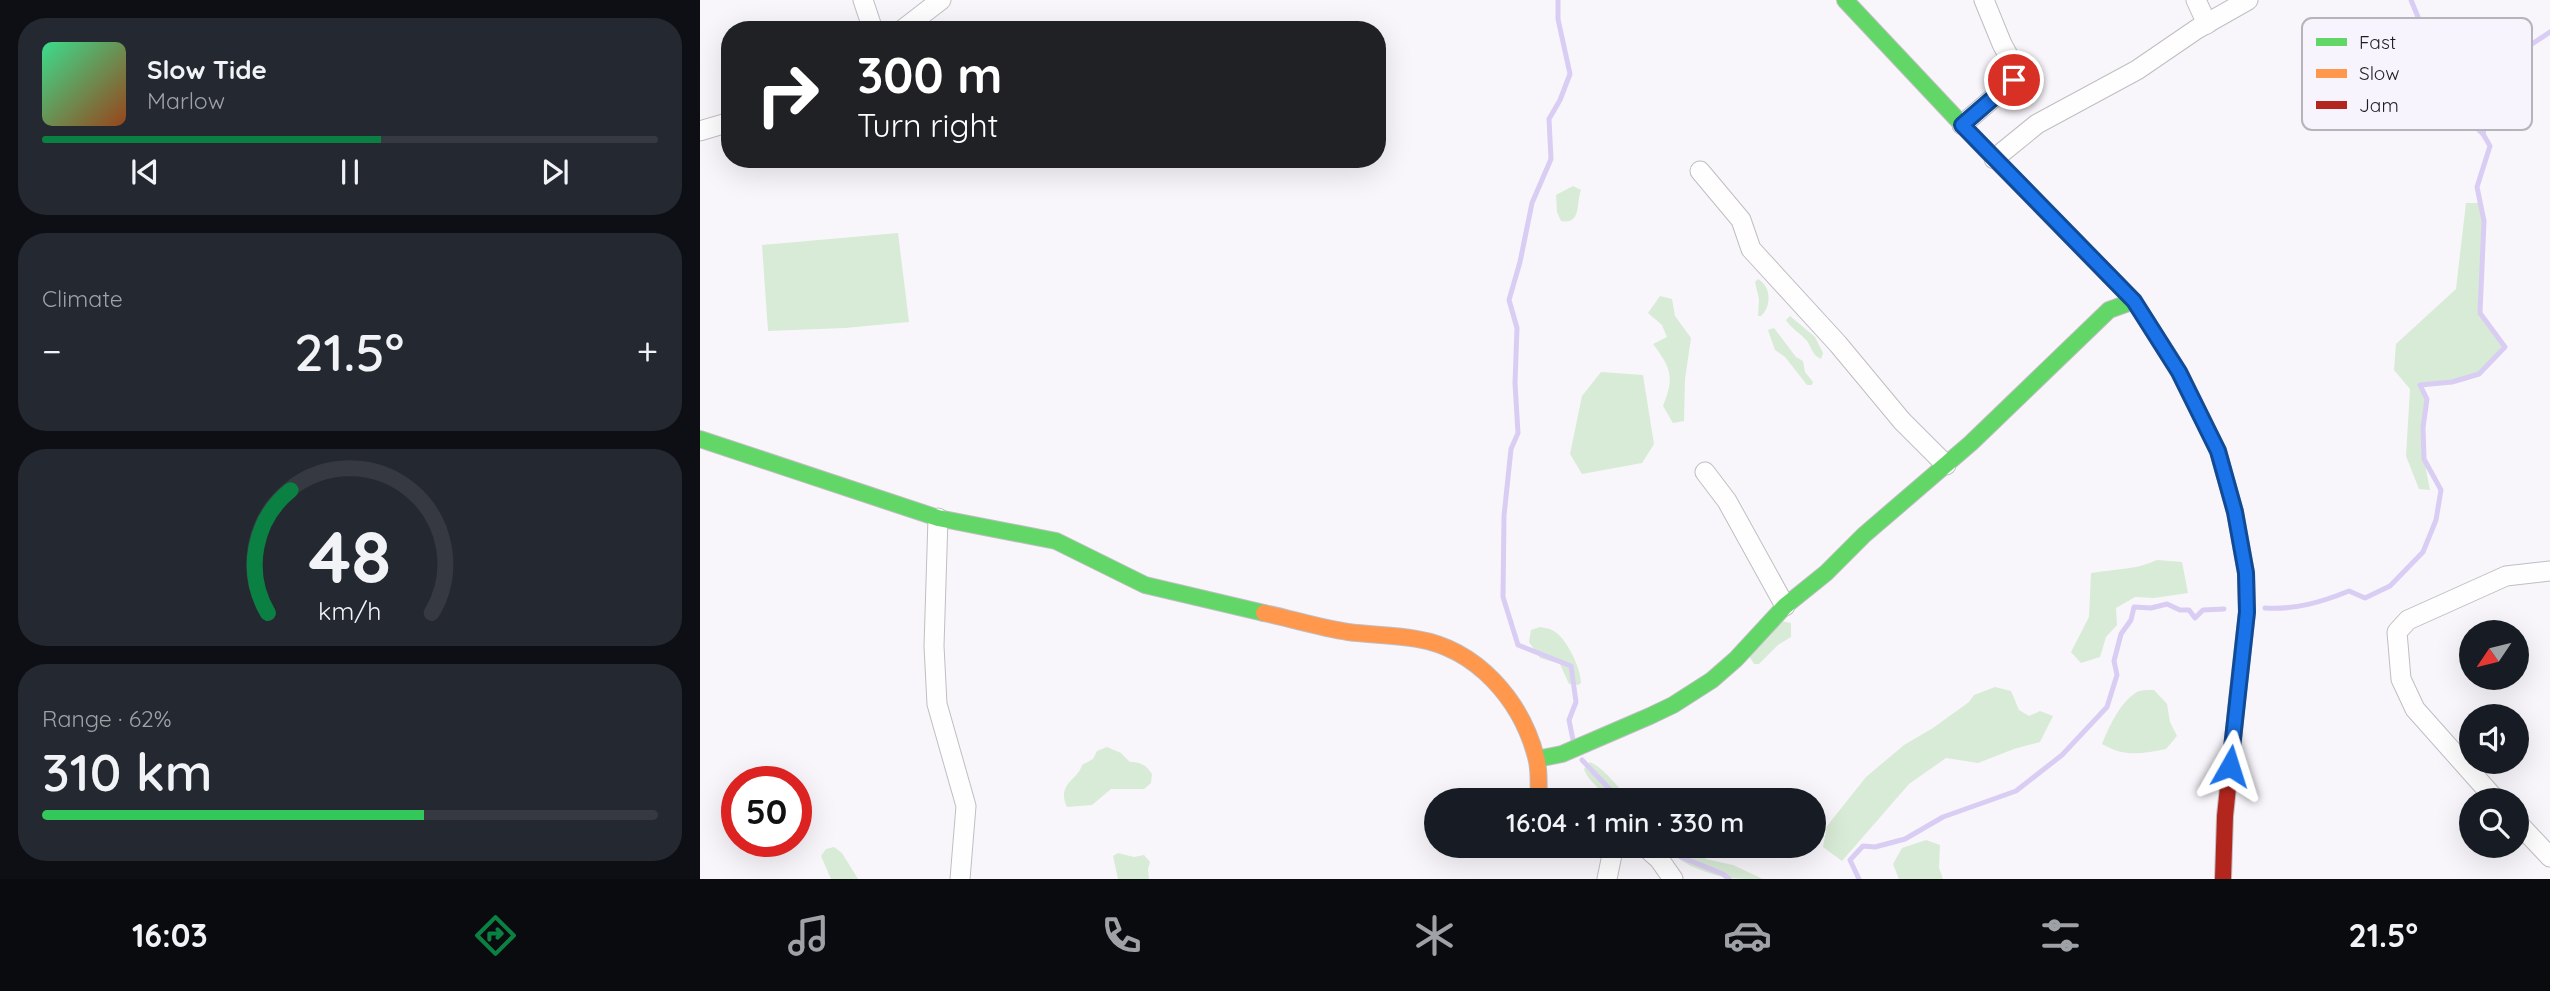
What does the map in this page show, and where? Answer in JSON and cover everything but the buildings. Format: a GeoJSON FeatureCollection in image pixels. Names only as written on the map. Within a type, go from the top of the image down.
{"type":"FeatureCollection","features":[{"type":"Feature","properties":{"kind":"street"},"geometry":{"type":"LineString","coordinates":[[863,0],[870,21]]}},
{"type":"Feature","properties":{"kind":"street"},"geometry":{"type":"LineString","coordinates":[[914,21],[941,0]]}},
{"type":"Feature","properties":{"kind":"street"},"geometry":{"type":"LineString","coordinates":[[1845,0],[1994,159],[2134,301],[2179,372],[2218,451],[2235,512],[2246,573],[2247,612],[2225,816],[2223,879]]}},
{"type":"Feature","properties":{"kind":"street"},"geometry":{"type":"LineString","coordinates":[[1962,125],[2014,80],[2016,70],[1984,0]]}},
{"type":"Feature","properties":{"kind":"street"},"geometry":{"type":"LineString","coordinates":[[2196,0],[2207,24]]}},
{"type":"Feature","properties":{"kind":"street"},"geometry":{"type":"LineString","coordinates":[[1994,159],[2037,124],[2137,70],[2248,0]]}},
{"type":"Feature","properties":{"kind":"street"},"geometry":{"type":"LineString","coordinates":[[700,131],[721,125]]}},
{"type":"Feature","properties":{"kind":"street"},"geometry":{"type":"LineString","coordinates":[[1700,171],[1741,220],[1751,249],[1838,344],[1902,421],[1946,465]]}},
{"type":"Feature","properties":{"kind":"street"},"geometry":{"type":"LineString","coordinates":[[1537,759],[1562,754],[1673,705],[1712,680],[1736,659],[1785,606],[1946,465],[2069,351],[2109,310],[2134,301]]}},
{"type":"Feature","properties":{"kind":"street"},"geometry":{"type":"LineString","coordinates":[[700,439],[938,518],[1056,541],[1145,585],[1346,632],[1419,639],[1453,650],[1477,664],[1508,696],[1526,729],[1537,759],[1538,788]]}},
{"type":"Feature","properties":{"kind":"street"},"geometry":{"type":"LineString","coordinates":[[1705,472],[1727,501],[1785,606]]}},
{"type":"Feature","properties":{"kind":"street"},"geometry":{"type":"LineString","coordinates":[[938,518],[934,646],[937,704],[966,806],[960,879]]}},
{"type":"Feature","properties":{"kind":"street"},"geometry":{"type":"LineString","coordinates":[[2485,788],[2415,709],[2402,679],[2397,632],[2408,620],[2506,576],[2550,571]]}},
{"type":"Feature","properties":{"kind":"street"},"geometry":{"type":"LineString","coordinates":[[2529,835],[2550,857]]}},
{"type":"Feature","properties":{"kind":"street"},"geometry":{"type":"LineString","coordinates":[[1607,879],[1611,858]]}},
{"type":"Feature","properties":{"kind":"street"},"geometry":{"type":"LineString","coordinates":[[1658,858],[1673,879]]}},
{"type":"Feature","properties":{"kind":"green space"},"geometry":{"type":"Polygon","coordinates":[[[1573,186],[1581,190],[1577,212],[1572,220],[1561,221],[1557,212],[1556,195],[1573,186]]]}},
{"type":"Feature","properties":{"kind":"green space"},"geometry":{"type":"Polygon","coordinates":[[[2466,203],[2480,203],[2484,221],[2480,313],[2505,347],[2479,374],[2452,382],[2420,385],[2426,402],[2423,444],[2430,490],[2419,489],[2406,456],[2410,389],[2394,370],[2396,344],[2456,289],[2466,203]]]}},
{"type":"Feature","properties":{"kind":"green space"},"geometry":{"type":"Polygon","coordinates":[[[898,233],[909,322],[768,331],[762,245],[898,233]]]}},
{"type":"Feature","properties":{"kind":"green space"},"geometry":{"type":"Polygon","coordinates":[[[1758,279],[1768,291],[1767,307],[1761,316],[1758,316],[1759,299],[1755,282],[1758,279]]]}},
{"type":"Feature","properties":{"kind":"green space"},"geometry":{"type":"Polygon","coordinates":[[[1660,296],[1672,299],[1675,316],[1691,338],[1685,379],[1684,421],[1673,423],[1663,406],[1669,387],[1669,373],[1653,344],[1667,337],[1662,325],[1648,313],[1660,296]]]}},
{"type":"Feature","properties":{"kind":"green space"},"geometry":{"type":"Polygon","coordinates":[[[1790,316],[1815,337],[1823,353],[1821,359],[1786,320],[1790,316]]]}},
{"type":"Feature","properties":{"kind":"green space"},"geometry":{"type":"Polygon","coordinates":[[[1774,328],[1796,357],[1803,361],[1812,385],[1807,385],[1785,357],[1775,350],[1768,330],[1774,328]]]}},
{"type":"Feature","properties":{"kind":"green space"},"geometry":{"type":"Polygon","coordinates":[[[1601,372],[1643,375],[1654,444],[1642,463],[1582,474],[1570,454],[1582,396],[1601,372]]]}},
{"type":"Feature","properties":{"kind":"green space"},"geometry":{"type":"Polygon","coordinates":[[[2157,560],[2182,562],[2188,593],[2154,598],[2135,597],[2116,608],[2117,625],[2106,637],[2100,657],[2081,663],[2071,652],[2089,617],[2091,573],[2133,567],[2157,560]]]}},
{"type":"Feature","properties":{"kind":"green space"},"geometry":{"type":"Polygon","coordinates":[[[1781,621],[1791,623],[1791,637],[1778,645],[1759,664],[1754,664],[1748,654],[1781,621]]]}},
{"type":"Feature","properties":{"kind":"green space"},"geometry":{"type":"Polygon","coordinates":[[[1540,627],[1552,630],[1562,639],[1576,662],[1581,683],[1569,684],[1560,664],[1540,658],[1529,642],[1531,630],[1540,627]]]}},
{"type":"Feature","properties":{"kind":"green space"},"geometry":{"type":"Polygon","coordinates":[[[1995,687],[2011,691],[2019,710],[2029,716],[2040,711],[2053,716],[2040,742],[1978,763],[1946,758],[1909,784],[1842,861],[1826,849],[1827,826],[1866,777],[1904,745],[1969,702],[1974,695],[1995,687]]]}},
{"type":"Feature","properties":{"kind":"green space"},"geometry":{"type":"Polygon","coordinates":[[[2154,690],[2167,704],[2170,722],[2177,736],[2166,749],[2133,753],[2118,751],[2102,744],[2125,702],[2137,692],[2154,690]]]}},
{"type":"Feature","properties":{"kind":"green space"},"geometry":{"type":"Polygon","coordinates":[[[1107,747],[1121,753],[1130,762],[1145,766],[1152,774],[1151,783],[1144,789],[1111,789],[1092,805],[1067,807],[1064,793],[1069,783],[1082,765],[1093,759],[1097,751],[1107,747]]]}},
{"type":"Feature","properties":{"kind":"green space"},"geometry":{"type":"Polygon","coordinates":[[[1590,762],[1596,765],[1619,788],[1598,788],[1584,769],[1590,762]]]}},
{"type":"Feature","properties":{"kind":"green space"},"geometry":{"type":"Polygon","coordinates":[[[1926,840],[1940,845],[1939,868],[1943,879],[1899,879],[1893,864],[1902,848],[1926,840]]]}},
{"type":"Feature","properties":{"kind":"green space"},"geometry":{"type":"Polygon","coordinates":[[[834,847],[842,853],[858,879],[831,879],[821,856],[826,849],[834,847]]]}},
{"type":"Feature","properties":{"kind":"green space"},"geometry":{"type":"Polygon","coordinates":[[[1118,853],[1134,857],[1144,855],[1150,862],[1149,879],[1118,879],[1113,856],[1118,853]]]}},
{"type":"Feature","properties":{"kind":"green space"},"geometry":{"type":"Polygon","coordinates":[[[1678,858],[1705,858],[1733,865],[1763,879],[1718,876],[1678,858]]]}},
{"type":"Feature","properties":{"kind":"waterway"},"geometry":{"type":"LineString","coordinates":[[1558,0],[1558,19],[1570,74],[1549,119],[1551,159],[1532,203],[1509,300],[1517,328],[1515,383],[1518,433],[1511,449],[1504,516],[1503,597],[1518,645],[1571,666],[1576,702],[1569,720],[1573,740]]}},
{"type":"Feature","properties":{"kind":"waterway"},"geometry":{"type":"LineString","coordinates":[[2411,0],[2418,18]]}},
{"type":"Feature","properties":{"kind":"waterway"},"geometry":{"type":"LineString","coordinates":[[2532,44],[2550,32]]}},
{"type":"Feature","properties":{"kind":"waterway"},"geometry":{"type":"LineString","coordinates":[[2479,130],[2483,134]]}},
{"type":"Feature","properties":{"kind":"waterway"},"geometry":{"type":"LineString","coordinates":[[2265,608],[2308,604],[2349,591],[2365,598],[2390,586],[2423,552],[2436,520],[2441,490],[2424,459],[2423,428],[2427,399],[2420,385],[2452,382],[2479,374],[2505,347],[2480,313],[2484,221],[2477,187],[2490,146],[2483,134],[2484,130]]}},
{"type":"Feature","properties":{"kind":"waterway"},"geometry":{"type":"LineString","coordinates":[[1859,879],[1850,860],[1863,846],[1875,847],[1905,839],[1943,817],[2016,791],[2062,755],[2107,707],[2117,675],[2114,661],[2121,634],[2131,620],[2134,607],[2151,608],[2167,604],[2180,610],[2189,610],[2195,618],[2203,610],[2224,609]]}},
{"type":"Feature","properties":{"kind":"waterway"},"geometry":{"type":"LineString","coordinates":[[1582,760],[1609,788]]}},
{"type":"Feature","properties":{"kind":"waterway"},"geometry":{"type":"LineString","coordinates":[[1683,858],[1729,879]]}},
{"type":"Feature","properties":{"kind":"traffic: fast"},"geometry":{"type":"LineString","coordinates":[[1845,0],[1986,150],[2134,301],[2179,372],[2218,451],[2235,512],[2246,573],[2247,612],[2237,701]]}},
{"type":"Feature","properties":{"kind":"traffic: fast"},"geometry":{"type":"LineString","coordinates":[[1537,759],[1562,754],[1650,716],[1712,680],[1736,659],[1785,606],[1826,573],[1864,535],[1971,443],[2109,310],[2134,301]]}},
{"type":"Feature","properties":{"kind":"traffic: fast"},"geometry":{"type":"LineString","coordinates":[[700,439],[938,518],[1056,541],[1145,585],[1264,613]]}},
{"type":"Feature","properties":{"kind":"traffic: slow"},"geometry":{"type":"LineString","coordinates":[[1264,613],[1338,630],[1417,639],[1459,654],[1493,680],[1520,716],[1537,762],[1539,788]]}},
{"type":"Feature","properties":{"kind":"traffic: jam"},"geometry":{"type":"LineString","coordinates":[[2223,879],[2225,816],[2237,701]]}},
{"type":"Feature","properties":{"kind":"route"},"geometry":{"type":"LineString","coordinates":[[2014,80],[1962,125],[2134,301],[2179,372],[2218,451],[2235,512],[2246,573],[2247,612],[2230,766]]}}]}
